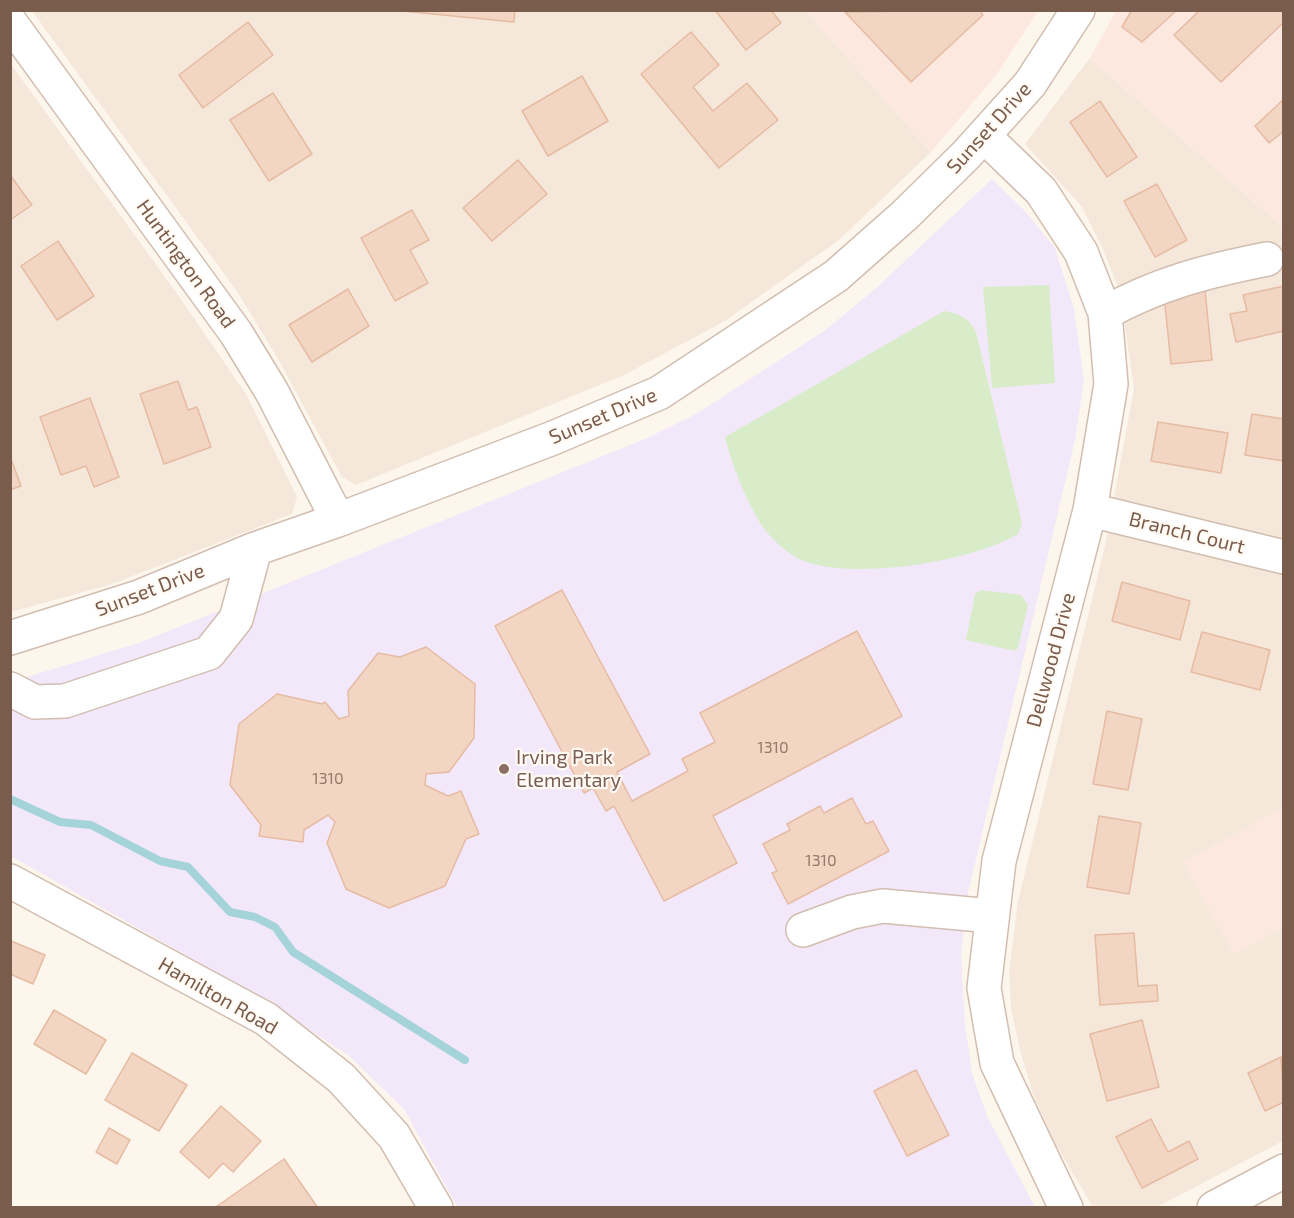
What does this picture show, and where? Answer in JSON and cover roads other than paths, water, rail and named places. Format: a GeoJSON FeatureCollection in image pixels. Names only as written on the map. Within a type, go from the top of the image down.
{"type":"FeatureCollection","features":[{"type":"Feature","properties":{"kind":"street","name":"Sunset Drive"},"geometry":{"type":"LineString","coordinates":[[10,638],[139,597],[255,549],[554,438],[659,393],[836,276],[905,215],[984,136],[1030,84],[1078,10]]}},
{"type":"Feature","properties":{"kind":"street","name":"Huntington Road"},"geometry":{"type":"LineString","coordinates":[[10,22],[236,333],[272,392],[338,520]]}},
{"type":"Feature","properties":{"kind":"street","name":"Dellwood Drive"},"geometry":{"type":"LineString","coordinates":[[984,136],[1041,191],[1081,252],[1105,313],[1111,384],[1090,510],[999,861],[984,988],[997,1063],[1066,1208]]}},
{"type":"Feature","properties":{"kind":"street"},"geometry":{"type":"LineString","coordinates":[[1105,313],[1137,296],[1199,273],[1267,259]]}},
{"type":"Feature","properties":{"kind":"street","name":"Branch Court"},"geometry":{"type":"LineString","coordinates":[[1090,510],[1284,557]]}},
{"type":"Feature","properties":{"kind":"street"},"geometry":{"type":"LineString","coordinates":[[10,689],[35,702],[65,701],[209,653],[237,620],[255,549]]}},
{"type":"Feature","properties":{"kind":"street","name":"Hamilton Road"},"geometry":{"type":"LineString","coordinates":[[10,881],[266,1019],[341,1078],[394,1136],[436,1208]]}},
{"type":"Feature","properties":{"kind":"street"},"geometry":{"type":"LineString","coordinates":[[803,930],[852,912],[884,906],[992,916]]}},
{"type":"Feature","properties":{"kind":"street"},"geometry":{"type":"LineString","coordinates":[[1215,1208],[1284,1171]]}},
{"type":"Feature","properties":{"kind":"waterway"},"geometry":{"type":"LineString","coordinates":[[10,799],[60,822],[91,825],[160,861],[188,867],[230,912],[255,917],[275,927],[293,952],[465,1060]]}},
{"type":"Feature","properties":{"kind":"place","name":"Irving Park Elementary"},"geometry":{"type":"Point","coordinates":[504,769]}}]}
